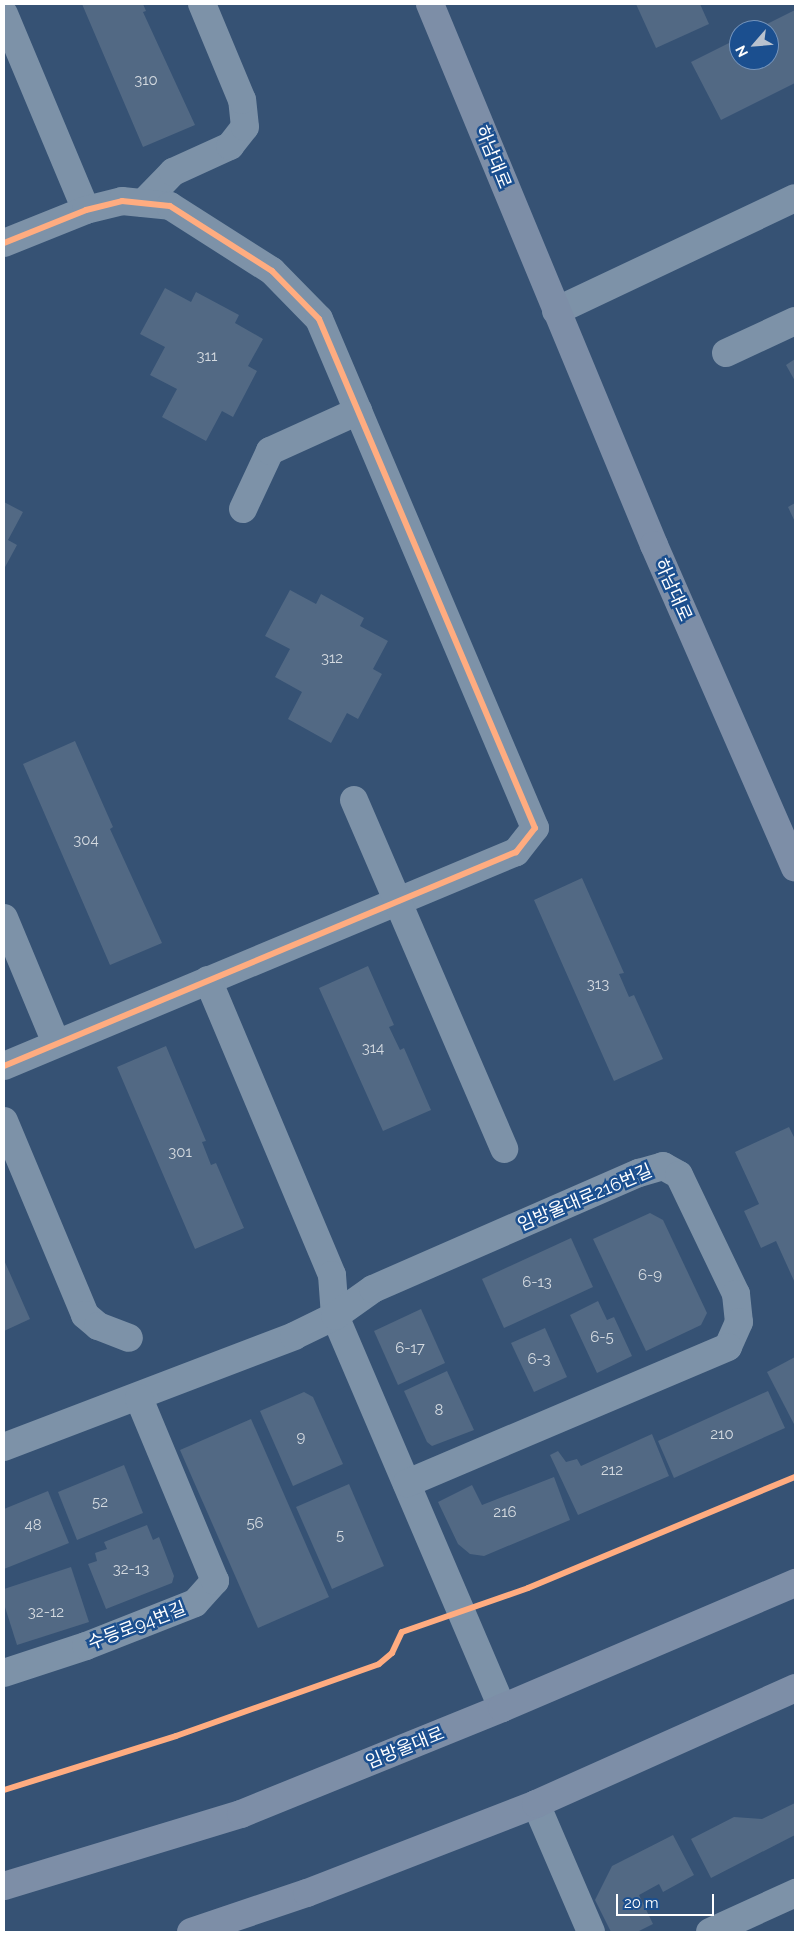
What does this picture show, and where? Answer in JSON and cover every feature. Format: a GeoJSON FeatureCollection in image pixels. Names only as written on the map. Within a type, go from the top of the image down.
{"type":"FeatureCollection","features":[{"type":"Feature","properties":{"kind":"main road","name":"하남대로"},"geometry":{"type":"LineString","coordinates":[[430,4],[654,545],[795,868]]}},
{"type":"Feature","properties":{"kind":"main road","name":"임방울대로"},"geometry":{"type":"LineString","coordinates":[[4,1886],[240,1814],[502,1708],[795,1582]]}},
{"type":"Feature","properties":{"kind":"main road"},"geometry":{"type":"LineString","coordinates":[[191,1932],[307,1893],[536,1804],[795,1688]]}},
{"type":"Feature","properties":{"kind":"street"},"geometry":{"type":"LineString","coordinates":[[143,203],[173,172],[230,146],[245,127],[242,100],[202,4]]}},
{"type":"Feature","properties":{"kind":"street"},"geometry":{"type":"LineString","coordinates":[[4,14],[86,210]]}},
{"type":"Feature","properties":{"kind":"street"},"geometry":{"type":"LineString","coordinates":[[556,311],[795,198]]}},
{"type":"Feature","properties":{"kind":"street"},"geometry":{"type":"LineString","coordinates":[[4,243],[86,210],[122,201],[170,206],[272,271],[319,319],[535,828],[516,852],[56,1042],[4,1066]]}},
{"type":"Feature","properties":{"kind":"street"},"geometry":{"type":"LineString","coordinates":[[726,353],[795,321]]}},
{"type":"Feature","properties":{"kind":"street"},"geometry":{"type":"LineString","coordinates":[[243,509],[270,451],[358,411]]}},
{"type":"Feature","properties":{"kind":"street"},"geometry":{"type":"LineString","coordinates":[[354,800],[504,1149]]}},
{"type":"Feature","properties":{"kind":"street"},"geometry":{"type":"LineString","coordinates":[[4,918],[56,1042]]}},
{"type":"Feature","properties":{"kind":"street"},"geometry":{"type":"LineString","coordinates":[[208,980],[332,1275],[336,1316],[502,1708]]}},
{"type":"Feature","properties":{"kind":"street"},"geometry":{"type":"LineString","coordinates":[[4,1121],[85,1315],[98,1326],[129,1338]]}},
{"type":"Feature","properties":{"kind":"street","name":"임방울대로216번길"},"geometry":{"type":"LineString","coordinates":[[336,1316],[373,1289],[631,1177],[663,1166],[679,1175],[736,1294],[739,1322],[728,1347],[407,1483]]}},
{"type":"Feature","properties":{"kind":"street"},"geometry":{"type":"LineString","coordinates":[[4,1447],[139,1398],[294,1336],[336,1316]]}},
{"type":"Feature","properties":{"kind":"street","name":"수등로94번길"},"geometry":{"type":"LineString","coordinates":[[4,1673],[86,1646],[195,1603],[215,1581],[139,1398]]}},
{"type":"Feature","properties":{"kind":"street"},"geometry":{"type":"LineString","coordinates":[[536,1804],[591,1932]]}},
{"type":"Feature","properties":{"kind":"street"},"geometry":{"type":"LineString","coordinates":[[710,1932],[795,1893]]}},
{"type":"Feature","properties":{"kind":"building"},"geometry":{"type":"Polygon","coordinates":[[[82,4],[143,4],[146,11],[143,12],[195,125],[143,147],[82,4]]]}},
{"type":"Feature","properties":{"kind":"building"},"geometry":{"type":"Polygon","coordinates":[[[636,4],[700,4],[709,24],[656,48],[636,4]]]}},
{"type":"Feature","properties":{"kind":"building"},"geometry":{"type":"Polygon","coordinates":[[[795,10],[795,83],[721,120],[691,62],[729,43],[729,70],[779,70],[779,20],[775,20],[795,10]]]}},
{"type":"Feature","properties":{"kind":"building"},"geometry":{"type":"Polygon","coordinates":[[[165,288],[191,302],[196,292],[239,315],[235,323],[263,339],[248,366],[257,371],[233,417],[222,411],[206,441],[162,417],[177,389],[150,375],[165,347],[140,334],[165,288]]]}},
{"type":"Feature","properties":{"kind":"building"},"geometry":{"type":"Polygon","coordinates":[[[795,359],[795,381],[786,365],[795,359]]]}},
{"type":"Feature","properties":{"kind":"building"},"geometry":{"type":"Polygon","coordinates":[[[4,502],[23,512],[8,540],[17,545],[4,569],[4,502]]]}},
{"type":"Feature","properties":{"kind":"building"},"geometry":{"type":"Polygon","coordinates":[[[795,503],[795,522],[788,507],[795,503]]]}},
{"type":"Feature","properties":{"kind":"building"},"geometry":{"type":"Polygon","coordinates":[[[290,590],[316,604],[321,594],[364,618],[360,626],[388,641],[373,669],[382,674],[358,719],[347,713],[331,743],[288,719],[302,692],[275,677],[290,649],[265,636],[290,590]]]}},
{"type":"Feature","properties":{"kind":"building"},"geometry":{"type":"Polygon","coordinates":[[[75,741],[113,827],[110,829],[162,943],[110,965],[23,764],[75,741]]]}},
{"type":"Feature","properties":{"kind":"building"},"geometry":{"type":"Polygon","coordinates":[[[582,878],[624,973],[619,974],[629,997],[634,995],[663,1059],[614,1081],[534,900],[582,878]]]}},
{"type":"Feature","properties":{"kind":"building"},"geometry":{"type":"Polygon","coordinates":[[[368,966],[394,1025],[389,1027],[400,1050],[404,1048],[431,1110],[383,1131],[319,988],[368,966]]]}},
{"type":"Feature","properties":{"kind":"building"},"geometry":{"type":"Polygon","coordinates":[[[166,1046],[206,1141],[202,1142],[211,1165],[216,1163],[244,1228],[195,1249],[117,1067],[166,1046]]]}},
{"type":"Feature","properties":{"kind":"building"},"geometry":{"type":"Polygon","coordinates":[[[789,1127],[795,1139],[795,1283],[776,1241],[761,1248],[744,1211],[759,1204],[735,1152],[789,1127]]]}},
{"type":"Feature","properties":{"kind":"building"},"geometry":{"type":"Polygon","coordinates":[[[650,1213],[663,1220],[707,1313],[701,1325],[646,1351],[593,1239],[650,1213]]]}},
{"type":"Feature","properties":{"kind":"building"},"geometry":{"type":"Polygon","coordinates":[[[571,1238],[593,1287],[504,1328],[482,1279],[571,1238]]]}},
{"type":"Feature","properties":{"kind":"building"},"geometry":{"type":"Polygon","coordinates":[[[4,1260],[30,1319],[4,1331],[4,1260]]]}},
{"type":"Feature","properties":{"kind":"building"},"geometry":{"type":"Polygon","coordinates":[[[598,1301],[607,1320],[614,1317],[632,1356],[597,1373],[570,1315],[598,1301]]]}},
{"type":"Feature","properties":{"kind":"building"},"geometry":{"type":"Polygon","coordinates":[[[421,1309],[445,1363],[398,1385],[374,1331],[421,1309]]]}},
{"type":"Feature","properties":{"kind":"building"},"geometry":{"type":"Polygon","coordinates":[[[545,1328],[567,1377],[534,1392],[511,1343],[545,1328]]]}},
{"type":"Feature","properties":{"kind":"building"},"geometry":{"type":"Polygon","coordinates":[[[795,1357],[795,1426],[767,1372],[795,1357]]]}},
{"type":"Feature","properties":{"kind":"building"},"geometry":{"type":"Polygon","coordinates":[[[447,1371],[474,1430],[432,1446],[427,1442],[404,1391],[447,1371]]]}},
{"type":"Feature","properties":{"kind":"building"},"geometry":{"type":"Polygon","coordinates":[[[768,1391],[785,1428],[674,1478],[658,1441],[768,1391]]]}},
{"type":"Feature","properties":{"kind":"building"},"geometry":{"type":"Polygon","coordinates":[[[304,1392],[313,1397],[343,1464],[293,1486],[260,1411],[304,1392]]]}},
{"type":"Feature","properties":{"kind":"building"},"geometry":{"type":"Polygon","coordinates":[[[251,1419],[329,1597],[258,1628],[180,1450],[251,1419]]]}},
{"type":"Feature","properties":{"kind":"building"},"geometry":{"type":"Polygon","coordinates":[[[652,1434],[669,1476],[578,1515],[550,1455],[558,1451],[566,1462],[577,1459],[581,1466],[652,1434]]]}},
{"type":"Feature","properties":{"kind":"building"},"geometry":{"type":"Polygon","coordinates":[[[124,1465],[143,1513],[77,1540],[58,1492],[124,1465]]]}},
{"type":"Feature","properties":{"kind":"building"},"geometry":{"type":"Polygon","coordinates":[[[554,1477],[570,1520],[484,1556],[470,1554],[458,1544],[438,1502],[472,1485],[482,1505],[554,1477]]]}},
{"type":"Feature","properties":{"kind":"building"},"geometry":{"type":"Polygon","coordinates":[[[349,1484],[384,1566],[332,1589],[296,1507],[349,1484]]]}},
{"type":"Feature","properties":{"kind":"building"},"geometry":{"type":"Polygon","coordinates":[[[48,1491],[69,1543],[4,1569],[4,1509],[48,1491]]]}},
{"type":"Feature","properties":{"kind":"building"},"geometry":{"type":"Polygon","coordinates":[[[147,1525],[153,1540],[159,1537],[174,1576],[172,1583],[106,1609],[88,1564],[97,1561],[95,1553],[107,1549],[104,1542],[147,1525]]]}},
{"type":"Feature","properties":{"kind":"building"},"geometry":{"type":"Polygon","coordinates":[[[71,1567],[89,1622],[17,1645],[4,1604],[4,1589],[71,1567]]]}},
{"type":"Feature","properties":{"kind":"building"},"geometry":{"type":"Polygon","coordinates":[[[795,1803],[795,1835],[711,1878],[691,1839],[734,1817],[762,1819],[795,1803]]]}},
{"type":"Feature","properties":{"kind":"building"},"geometry":{"type":"Polygon","coordinates":[[[673,1835],[694,1875],[663,1892],[659,1884],[639,1895],[653,1924],[637,1932],[611,1932],[595,1900],[612,1866],[673,1835]]]}},
{"type":"Feature","properties":{"kind":"cycle path"},"geometry":{"type":"LineString","coordinates":[[4,243],[86,210],[122,201],[170,206],[272,271],[319,319],[535,828],[516,852],[4,1066]]}},
{"type":"Feature","properties":{"kind":"cycle path"},"geometry":{"type":"LineString","coordinates":[[4,1790],[176,1736],[379,1664],[392,1653],[402,1632],[528,1588],[795,1477]]}}]}
